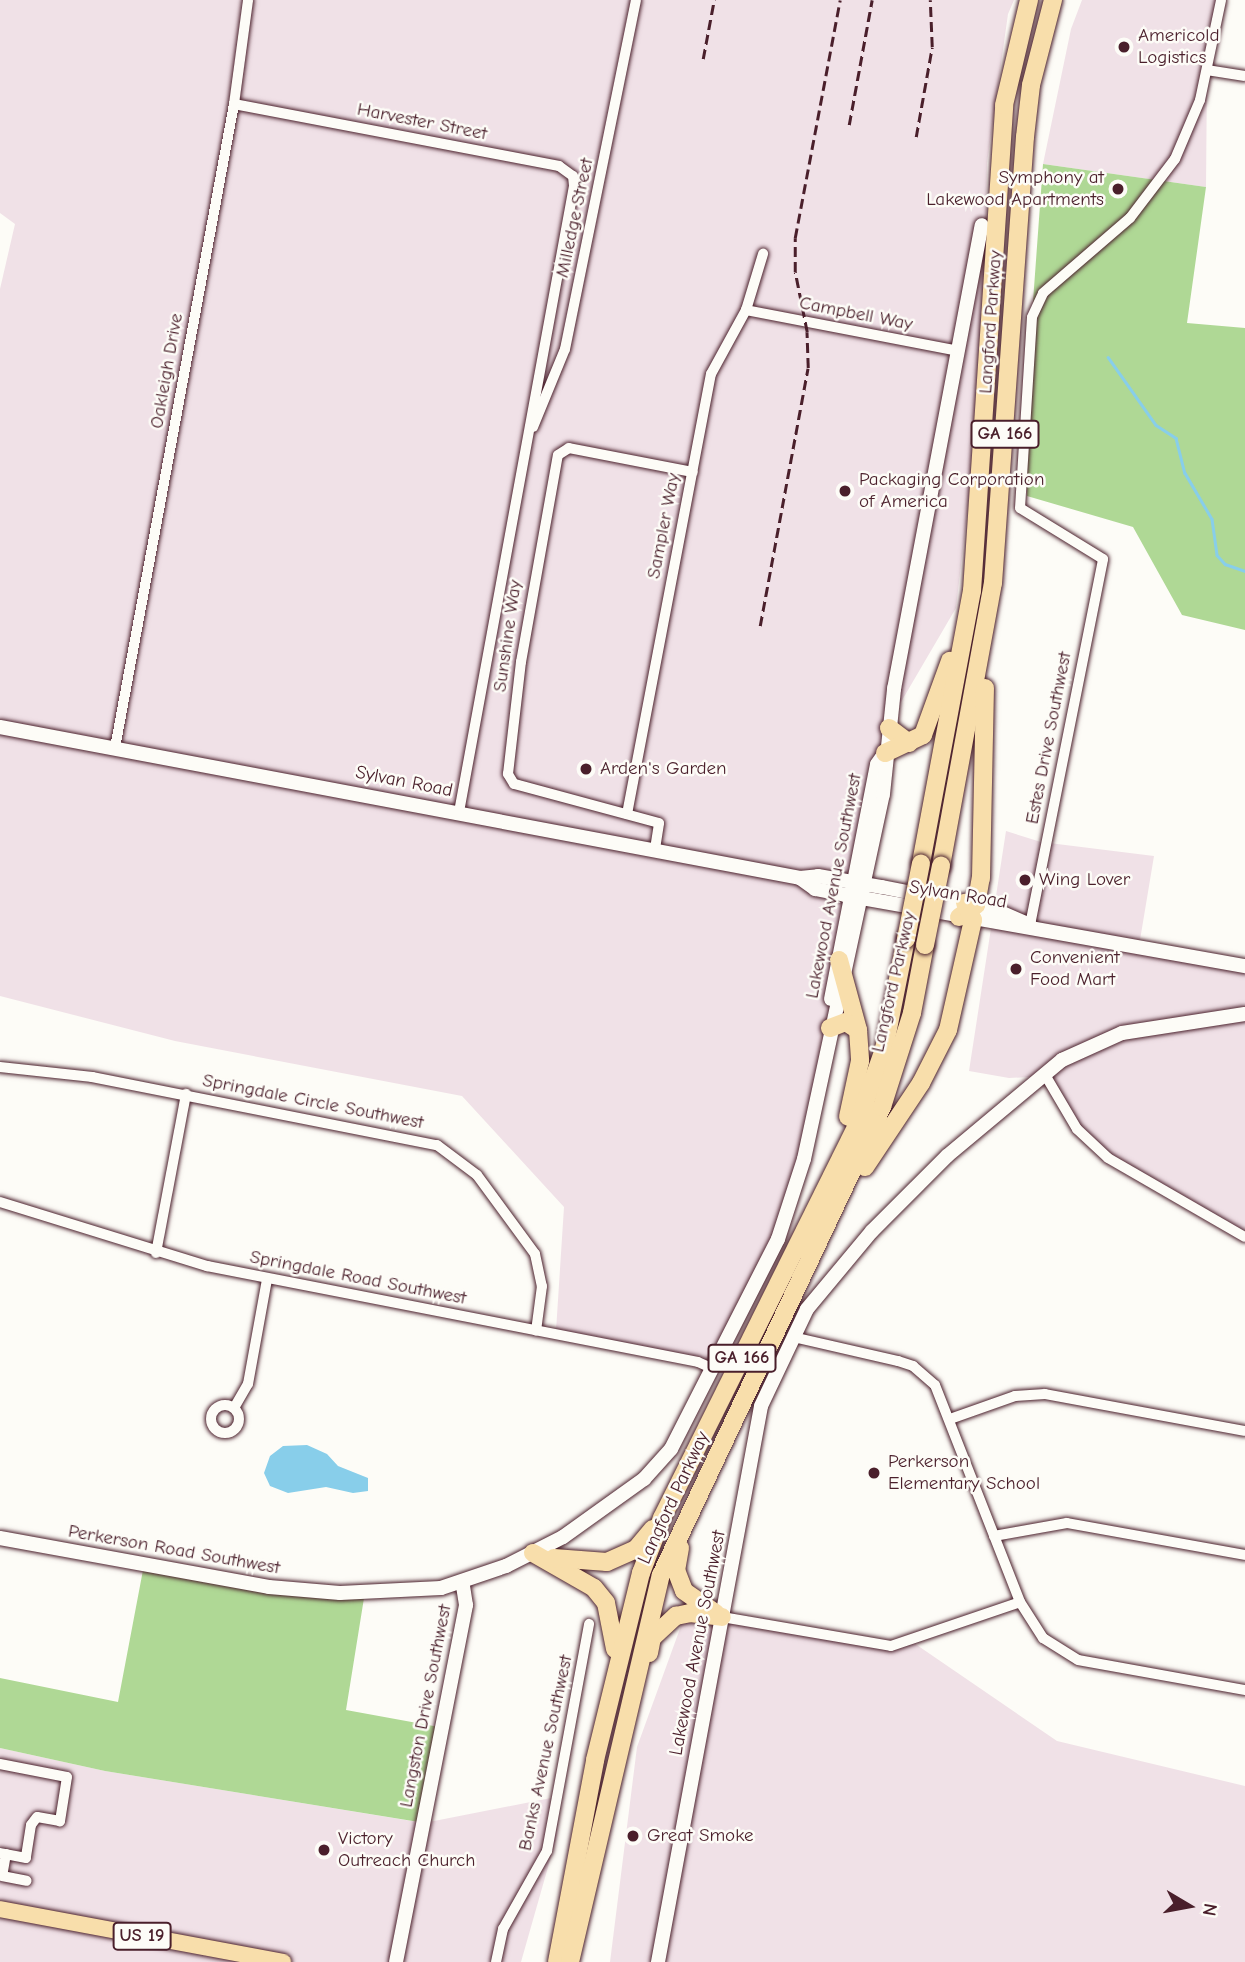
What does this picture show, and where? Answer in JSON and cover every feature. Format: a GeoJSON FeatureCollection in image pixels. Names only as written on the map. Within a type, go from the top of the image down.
{"type":"FeatureCollection","features":[{"type":"Feature","properties":{"kind":"highway","name":"Langford Parkway"},"geometry":{"type":"LineString","coordinates":[[554,1962],[617,1666],[641,1573],[662,1518],[821,1197],[876,1075],[906,939],[972,591],[1004,106],[1029,0]]}},
{"type":"Feature","properties":{"kind":"highway","name":"Langford Parkway"},"geometry":{"type":"LineString","coordinates":[[570,1962],[661,1575],[891,1084],[912,1013],[993,583],[1025,137],[1031,85],[1053,0]]}},
{"type":"Feature","properties":{"kind":"highway"},"geometry":{"type":"LineString","coordinates":[[814,1252],[938,1053],[956,1005],[968,911],[984,852],[981,733],[993,583]]}},
{"type":"Feature","properties":{"kind":"highway"},"geometry":{"type":"LineString","coordinates":[[884,753],[923,734],[933,716],[972,591]]}},
{"type":"Feature","properties":{"kind":"highway"},"geometry":{"type":"LineString","coordinates":[[889,728],[909,743]]}},
{"type":"Feature","properties":{"kind":"highway"},"geometry":{"type":"LineString","coordinates":[[821,1197],[856,1092],[858,1030],[839,960]]}},
{"type":"Feature","properties":{"kind":"highway"},"geometry":{"type":"LineString","coordinates":[[830,1028],[846,1022],[858,1030]]}},
{"type":"Feature","properties":{"kind":"highway"},"geometry":{"type":"LineString","coordinates":[[692,1506],[677,1562],[678,1579],[693,1599],[722,1616]]}},
{"type":"Feature","properties":{"kind":"highway"},"geometry":{"type":"LineString","coordinates":[[533,1553],[578,1563],[607,1562],[636,1549],[662,1518]]}},
{"type":"Feature","properties":{"kind":"highway"},"geometry":{"type":"LineString","coordinates":[[533,1553],[594,1588],[607,1603],[617,1666]]}},
{"type":"Feature","properties":{"kind":"highway"},"geometry":{"type":"LineString","coordinates":[[628,1716],[638,1698],[652,1638],[664,1624],[690,1613],[722,1616]]}},
{"type":"Feature","properties":{"kind":"highway"},"geometry":{"type":"LineString","coordinates":[[580,1962],[594,1868]]}},
{"type":"Feature","properties":{"kind":"main road","name":"US 19"},"geometry":{"type":"LineString","coordinates":[[0,1909],[210,1955],[284,1962]]}},
{"type":"Feature","properties":{"kind":"street","name":"Oakleigh Drive"},"geometry":{"type":"LineString","coordinates":[[115,748],[234,104],[248,0]]}},
{"type":"Feature","properties":{"kind":"street","name":"Milledge Street"},"geometry":{"type":"LineString","coordinates":[[528,437],[565,349],[636,0]]}},
{"type":"Feature","properties":{"kind":"street"},"geometry":{"type":"LineString","coordinates":[[1221,0],[1207,70],[1245,76]]}},
{"type":"Feature","properties":{"kind":"street","name":"Estes Drive Southwest"},"geometry":{"type":"LineString","coordinates":[[1030,925],[1102,559],[1020,508],[1035,305],[1130,218],[1158,186],[1189,131],[1207,70]]}},
{"type":"Feature","properties":{"kind":"street","name":"Harvester Street"},"geometry":{"type":"LineString","coordinates":[[234,104],[559,166],[573,176],[571,204]]}},
{"type":"Feature","properties":{"kind":"street","name":"Milledge Street"},"geometry":{"type":"LineString","coordinates":[[458,812],[571,204]]}},
{"type":"Feature","properties":{"kind":"street","name":"Lakewood Avenue Southwest"},"geometry":{"type":"LineString","coordinates":[[830,1028],[845,982],[877,764],[884,753],[889,728],[982,225]]}},
{"type":"Feature","properties":{"kind":"street","name":"Sampler Way"},"geometry":{"type":"LineString","coordinates":[[627,814],[711,374],[746,310],[763,254]]}},
{"type":"Feature","properties":{"kind":"street","name":"Campbell Way"},"geometry":{"type":"LineString","coordinates":[[746,310],[959,351]]}},
{"type":"Feature","properties":{"kind":"street","name":"Sunshine Way"},"geometry":{"type":"LineString","coordinates":[[655,849],[659,823],[508,778],[536,568],[562,449],[693,472]]}},
{"type":"Feature","properties":{"kind":"street","name":"Sylvan Road"},"geometry":{"type":"LineString","coordinates":[[0,727],[655,849],[1245,966]]}},
{"type":"Feature","properties":{"kind":"street","name":"Lakewood Avenue Southwest"},"geometry":{"type":"LineString","coordinates":[[714,1369],[793,1202],[830,1028],[839,960],[858,890]]}},
{"type":"Feature","properties":{"kind":"street"},"geometry":{"type":"LineString","coordinates":[[1245,1014],[1122,1033],[1080,1049],[1044,1073],[947,1156],[872,1231],[818,1293],[793,1337],[913,1366],[935,1385],[1020,1602],[1043,1638],[1078,1660],[1245,1690]]}},
{"type":"Feature","properties":{"kind":"street","name":"Springdale Circle Southwest"},"geometry":{"type":"LineString","coordinates":[[0,1067],[92,1077],[186,1094],[418,1139],[454,1154],[477,1175],[535,1254],[542,1286],[536,1331]]}},
{"type":"Feature","properties":{"kind":"street"},"geometry":{"type":"LineString","coordinates":[[1044,1073],[1077,1129],[1108,1158],[1245,1237]]}},
{"type":"Feature","properties":{"kind":"street"},"geometry":{"type":"LineString","coordinates":[[156,1253],[186,1094]]}},
{"type":"Feature","properties":{"kind":"street","name":"Springdale Road Southwest"},"geometry":{"type":"LineString","coordinates":[[0,1202],[156,1253],[267,1279],[698,1362],[714,1369]]}},
{"type":"Feature","properties":{"kind":"street"},"geometry":{"type":"LineString","coordinates":[[234,1408],[248,1384],[267,1279]]}},
{"type":"Feature","properties":{"kind":"street","name":"Lakewood Avenue Southwest"},"geometry":{"type":"LineString","coordinates":[[657,1962],[761,1406],[793,1337]]}},
{"type":"Feature","properties":{"kind":"street","name":"Perkerson Road Southwest"},"geometry":{"type":"LineString","coordinates":[[0,1538],[269,1587],[389,1592],[461,1581],[533,1553],[644,1479],[671,1449],[714,1369]]}},
{"type":"Feature","properties":{"kind":"street"},"geometry":{"type":"LineString","coordinates":[[950,1419],[1015,1396],[1045,1394],[1245,1431]]}},
{"type":"Feature","properties":{"kind":"street"},"geometry":{"type":"LineString","coordinates":[[994,1536],[1067,1523],[1245,1555]]}},
{"type":"Feature","properties":{"kind":"street","name":"Langston Drive Southwest"},"geometry":{"type":"LineString","coordinates":[[396,1962],[466,1605],[461,1581]]}},
{"type":"Feature","properties":{"kind":"street"},"geometry":{"type":"LineString","coordinates":[[722,1616],[891,1646],[1020,1602]]}},
{"type":"Feature","properties":{"kind":"street","name":"Banks Avenue Southwest"},"geometry":{"type":"LineString","coordinates":[[496,1962],[503,1929],[547,1851],[589,1624]]}},
{"type":"Feature","properties":{"kind":"street"},"geometry":{"type":"LineString","coordinates":[[0,1764],[67,1777],[60,1821],[37,1817],[31,1825],[26,1858],[3,1853],[2,1876],[27,1881]]}},
{"type":"Feature","properties":{"kind":"shaded area"},"geometry":{"type":"Polygon","coordinates":[[[0,0],[1014,0],[1008,14],[987,163],[984,367],[956,608],[884,731],[790,1216],[711,1363],[556,1331],[564,1207],[462,1096],[175,1041],[0,996],[0,289],[15,224],[0,213],[0,0]]]}},
{"type":"Feature","properties":{"kind":"shaded area"},"geometry":{"type":"Polygon","coordinates":[[[1082,0],[1222,0],[1207,72],[1206,187],[1043,164],[1071,29],[1082,0]]]}},
{"type":"Feature","properties":{"kind":"shaded area"},"geometry":{"type":"Polygon","coordinates":[[[1006,831],[1041,842],[1154,856],[1139,946],[1245,965],[1245,1231],[1182,1205],[1087,1137],[1051,1076],[1009,1078],[969,1071],[1006,831]]]}},
{"type":"Feature","properties":{"kind":"shaded area"},"geometry":{"type":"Polygon","coordinates":[[[686,1612],[860,1641],[911,1641],[1057,1741],[1245,1786],[1245,1962],[610,1962],[637,1747],[686,1612]]]}},
{"type":"Feature","properties":{"kind":"shaded area"},"geometry":{"type":"Polygon","coordinates":[[[0,1748],[105,1771],[424,1823],[561,1796],[556,1839],[521,1962],[0,1962],[0,1748]]]}},
{"type":"Feature","properties":{"kind":"green space"},"geometry":{"type":"Polygon","coordinates":[[[1043,164],[1206,187],[1187,323],[1245,328],[1245,630],[1182,615],[1133,527],[1027,496],[1027,384],[1043,164]]]}},
{"type":"Feature","properties":{"kind":"green space"},"geometry":{"type":"Polygon","coordinates":[[[143,1570],[364,1598],[346,1710],[439,1727],[425,1823],[105,1771],[0,1748],[0,1678],[118,1702],[143,1570]]]}},
{"type":"Feature","properties":{"kind":"water"},"geometry":{"type":"Polygon","coordinates":[[[307,1445],[327,1454],[338,1466],[368,1478],[368,1491],[353,1493],[326,1487],[288,1493],[270,1486],[264,1473],[270,1456],[283,1446],[307,1445]]]}},
{"type":"Feature","properties":{"kind":"waterway"},"geometry":{"type":"LineString","coordinates":[[1108,357],[1156,425],[1176,438],[1185,473],[1212,519],[1217,555],[1225,564],[1245,571]]}},
{"type":"Feature","properties":{"kind":"railway"},"geometry":{"type":"LineString","coordinates":[[703,59],[714,0]]}},
{"type":"Feature","properties":{"kind":"railway"},"geometry":{"type":"LineString","coordinates":[[760,626],[808,368],[807,332],[795,272],[795,238],[840,0]]}},
{"type":"Feature","properties":{"kind":"railway"},"geometry":{"type":"LineString","coordinates":[[849,125],[872,0]]}},
{"type":"Feature","properties":{"kind":"railway"},"geometry":{"type":"LineString","coordinates":[[916,137],[932,47],[930,0]]}},
{"type":"Feature","properties":{"kind":"place","name":"Americold Logistics"},"geometry":{"type":"Point","coordinates":[1124,47]}},
{"type":"Feature","properties":{"kind":"place","name":"Symphony at Lakewood Apartments"},"geometry":{"type":"Point","coordinates":[1118,189]}},
{"type":"Feature","properties":{"kind":"place","name":"Packaging Corporation of America"},"geometry":{"type":"Point","coordinates":[845,491]}},
{"type":"Feature","properties":{"kind":"place","name":"Arden's Garden"},"geometry":{"type":"Point","coordinates":[586,769]}},
{"type":"Feature","properties":{"kind":"place","name":"Wing Lover"},"geometry":{"type":"Point","coordinates":[1025,880]}},
{"type":"Feature","properties":{"kind":"place","name":"Convenient Food Mart"},"geometry":{"type":"Point","coordinates":[1016,969]}},
{"type":"Feature","properties":{"kind":"place","name":"Perkerson Elementary School"},"geometry":{"type":"Point","coordinates":[874,1473]}},
{"type":"Feature","properties":{"kind":"place","name":"Great Smoke"},"geometry":{"type":"Point","coordinates":[633,1836]}},
{"type":"Feature","properties":{"kind":"place","name":"Victory Outreach Church"},"geometry":{"type":"Point","coordinates":[324,1850]}}]}
